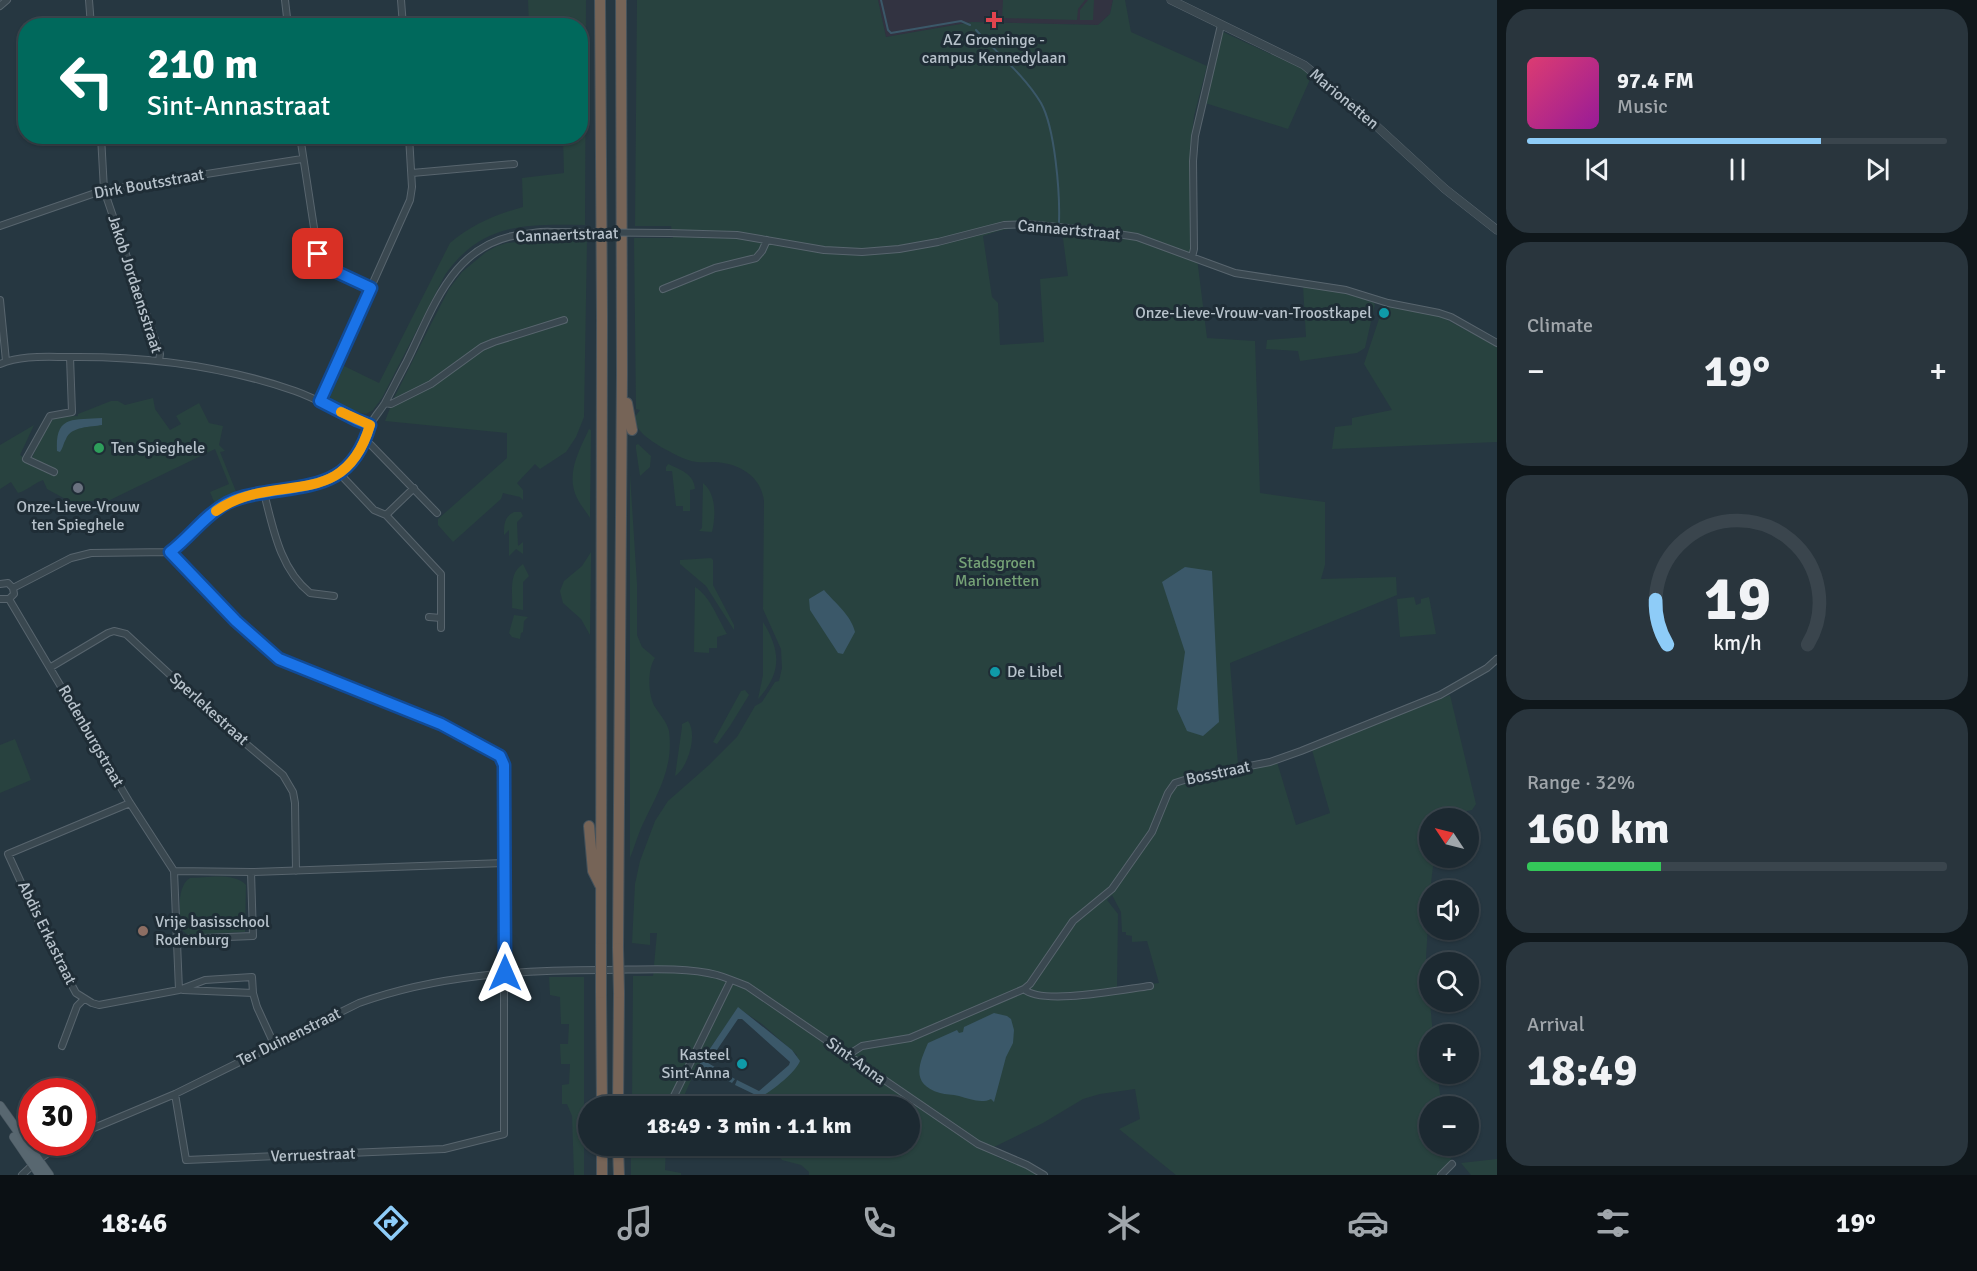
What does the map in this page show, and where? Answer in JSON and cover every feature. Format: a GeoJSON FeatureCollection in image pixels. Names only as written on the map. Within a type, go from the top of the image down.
{"type":"FeatureCollection","features":[{"type":"Feature","properties":{"kind":"highway"},"geometry":{"type":"LineString","coordinates":[[600,0],[602,1096]]}},
{"type":"Feature","properties":{"kind":"highway"},"geometry":{"type":"LineString","coordinates":[[618,1096],[622,373],[621,0]]}},
{"type":"Feature","properties":{"kind":"highway"},"geometry":{"type":"LineString","coordinates":[[594,377],[602,317]]}},
{"type":"Feature","properties":{"kind":"highway"},"geometry":{"type":"LineString","coordinates":[[622,373],[632,430]]}},
{"type":"Feature","properties":{"kind":"highway"},"geometry":{"type":"LineString","coordinates":[[589,826],[593,872],[601,888]]}},
{"type":"Feature","properties":{"kind":"highway"},"geometry":{"type":"LineString","coordinates":[[619,907],[628,892]]}},
{"type":"Feature","properties":{"kind":"highway"},"geometry":{"type":"LineString","coordinates":[[602,1156],[602,1175]]}},
{"type":"Feature","properties":{"kind":"highway"},"geometry":{"type":"LineString","coordinates":[[618,1156],[619,1175]]}},
{"type":"Feature","properties":{"kind":"main road"},"geometry":{"type":"LineString","coordinates":[[1,1114],[35,1162],[49,1175]]}},
{"type":"Feature","properties":{"kind":"main road"},"geometry":{"type":"LineString","coordinates":[[35,1162],[40,1175]]}},
{"type":"Feature","properties":{"kind":"street"},"geometry":{"type":"LineString","coordinates":[[0,6],[7,0]]}},
{"type":"Feature","properties":{"kind":"street"},"geometry":{"type":"LineString","coordinates":[[89,0],[90,18]]}},
{"type":"Feature","properties":{"kind":"street"},"geometry":{"type":"LineString","coordinates":[[285,0],[287,18]]}},
{"type":"Feature","properties":{"kind":"street"},"geometry":{"type":"LineString","coordinates":[[401,0],[402,18]]}},
{"type":"Feature","properties":{"kind":"street","name":"Marionetten"},"geometry":{"type":"LineString","coordinates":[[1171,0],[1296,60],[1360,111],[1444,189],[1497,230]]}},
{"type":"Feature","properties":{"kind":"street"},"geometry":{"type":"LineString","coordinates":[[1192,257],[1194,249],[1195,136],[1221,25]]}},
{"type":"Feature","properties":{"kind":"street","name":"Jakob Jordaensstraat"},"geometry":{"type":"LineString","coordinates":[[101,144],[104,190],[160,354],[159,361]]}},
{"type":"Feature","properties":{"kind":"street"},"geometry":{"type":"LineString","coordinates":[[301,144],[318,254],[326,267],[371,288]]}},
{"type":"Feature","properties":{"kind":"street"},"geometry":{"type":"LineString","coordinates":[[320,401],[410,200],[412,173],[410,144]]}},
{"type":"Feature","properties":{"kind":"street","name":"Dirk Boutsstraat"},"geometry":{"type":"LineString","coordinates":[[0,226],[104,190],[302,159]]}},
{"type":"Feature","properties":{"kind":"street"},"geometry":{"type":"LineString","coordinates":[[412,173],[514,165]]}},
{"type":"Feature","properties":{"kind":"street","name":"Cannaertstraat"},"geometry":{"type":"LineString","coordinates":[[170,552],[226,503],[243,496],[315,484],[340,474],[365,443],[370,425],[385,403],[447,283],[462,262],[475,251],[497,240],[514,235],[552,232],[713,233],[838,251],[881,251],[938,242],[1004,225],[1027,224],[1137,237],[1235,273],[1346,290],[1388,303],[1439,313],[1451,317],[1497,343]]}},
{"type":"Feature","properties":{"kind":"street"},"geometry":{"type":"LineString","coordinates":[[663,289],[715,268],[756,258],[767,240]]}},
{"type":"Feature","properties":{"kind":"street"},"geometry":{"type":"LineString","coordinates":[[0,300],[3,362],[39,357],[117,357],[213,369],[266,382],[320,401],[370,425]]}},
{"type":"Feature","properties":{"kind":"street"},"geometry":{"type":"LineString","coordinates":[[385,403],[391,404],[431,384],[482,347],[564,320]]}},
{"type":"Feature","properties":{"kind":"street"},"geometry":{"type":"LineString","coordinates":[[54,472],[26,459],[50,416],[55,413],[72,412],[70,357]]}},
{"type":"Feature","properties":{"kind":"street"},"geometry":{"type":"LineString","coordinates":[[372,445],[437,513]]}},
{"type":"Feature","properties":{"kind":"street"},"geometry":{"type":"LineString","coordinates":[[340,474],[374,510],[386,515],[441,574],[441,628]]}},
{"type":"Feature","properties":{"kind":"street"},"geometry":{"type":"LineString","coordinates":[[386,515],[414,488]]}},
{"type":"Feature","properties":{"kind":"street"},"geometry":{"type":"LineString","coordinates":[[264,493],[279,549],[285,562],[310,593],[334,596]]}},
{"type":"Feature","properties":{"kind":"street"},"geometry":{"type":"LineString","coordinates":[[13,588],[71,558],[91,553],[170,552],[236,621],[279,659],[441,724],[500,756],[504,765],[505,973]]}},
{"type":"Feature","properties":{"kind":"street"},"geometry":{"type":"LineString","coordinates":[[0,582],[8,583],[13,588],[14,594],[9,599],[0,599]]}},
{"type":"Feature","properties":{"kind":"street","name":"Rodenburgstraat"},"geometry":{"type":"LineString","coordinates":[[9,599],[130,803],[174,871]]}},
{"type":"Feature","properties":{"kind":"street"},"geometry":{"type":"LineString","coordinates":[[429,617],[441,618]]}},
{"type":"Feature","properties":{"kind":"street","name":"Sperlekestraat"},"geometry":{"type":"LineString","coordinates":[[51,667],[114,631],[126,634],[135,641],[232,732],[284,775],[293,792],[295,803],[296,871]]}},
{"type":"Feature","properties":{"kind":"street","name":"Bosstraat"},"geometry":{"type":"LineString","coordinates":[[848,1055],[862,1046],[910,1038],[1024,989],[1037,977],[1073,921],[1112,890],[1152,832],[1168,793],[1175,783],[1197,776],[1270,762],[1301,751],[1440,695],[1487,668],[1497,659]]}},
{"type":"Feature","properties":{"kind":"street","name":"Abdis Erkastraat"},"geometry":{"type":"LineString","coordinates":[[130,803],[8,854],[45,935],[76,993],[99,1005],[179,990],[205,980],[252,977],[257,1007],[274,1044]]}},
{"type":"Feature","properties":{"kind":"street"},"geometry":{"type":"LineString","coordinates":[[179,990],[174,871],[296,871],[504,863]]}},
{"type":"Feature","properties":{"kind":"street"},"geometry":{"type":"LineString","coordinates":[[178,939],[253,936],[251,872]]}},
{"type":"Feature","properties":{"kind":"street","name":"Sint-Anna"},"geometry":{"type":"LineString","coordinates":[[505,973],[651,970],[700,972],[732,980],[758,993],[978,1144],[1027,1165],[1044,1175]]}},
{"type":"Feature","properties":{"kind":"street","name":"Ter Duinenstraat"},"geometry":{"type":"LineString","coordinates":[[96,1128],[175,1094],[359,1003],[388,993],[448,980],[505,973]]}},
{"type":"Feature","properties":{"kind":"street","name":"Verruestraat"},"geometry":{"type":"LineString","coordinates":[[175,1094],[186,1160],[444,1149],[504,1134],[505,973]]}},
{"type":"Feature","properties":{"kind":"street"},"geometry":{"type":"LineString","coordinates":[[674,1096],[732,980]]}},
{"type":"Feature","properties":{"kind":"street"},"geometry":{"type":"LineString","coordinates":[[1024,989],[1031,994],[1059,996],[1150,986]]}},
{"type":"Feature","properties":{"kind":"street","name":"Abdis Erkastraat"},"geometry":{"type":"LineString","coordinates":[[179,990],[253,993]]}},
{"type":"Feature","properties":{"kind":"street","name":"Abdis Erkastraat"},"geometry":{"type":"LineString","coordinates":[[62,1046],[77,1006],[84,999]]}},
{"type":"Feature","properties":{"kind":"street"},"geometry":{"type":"LineString","coordinates":[[21,1175],[44,1156]]}},
{"type":"Feature","properties":{"kind":"street"},"geometry":{"type":"LineString","coordinates":[[1441,1175],[1452,1164]]}},
{"type":"Feature","properties":{"kind":"shaded area","name":"AZ Groeninge - campus Kennedylaan"},"geometry":{"type":"Polygon","coordinates":[[[878,0],[1113,0],[1110,14],[1098,25],[972,22],[886,37],[878,0]]]}},
{"type":"Feature","properties":{"kind":"shaded area"},"geometry":{"type":"Polygon","coordinates":[[[102,418],[102,425],[72,432],[60,452],[57,451],[57,439],[63,425],[74,420],[102,418]]]}},
{"type":"Feature","properties":{"kind":"shaded area"},"geometry":{"type":"Polygon","coordinates":[[[1185,567],[1212,571],[1219,722],[1203,736],[1187,731],[1177,709],[1185,652],[1162,582],[1185,567]]]}},
{"type":"Feature","properties":{"kind":"shaded area"},"geometry":{"type":"Polygon","coordinates":[[[824,590],[846,615],[855,632],[843,654],[838,653],[810,610],[809,599],[824,590]]]}},
{"type":"Feature","properties":{"kind":"shaded area"},"geometry":{"type":"Polygon","coordinates":[[[738,1007],[792,1050],[800,1061],[782,1082],[762,1096],[735,1085],[737,1080],[759,1091],[790,1062],[742,1019],[738,1019],[708,1063],[735,1079],[732,1083],[699,1065],[738,1007]]]}},
{"type":"Feature","properties":{"kind":"shaded area"},"geometry":{"type":"Polygon","coordinates":[[[994,1013],[1011,1019],[1014,1030],[1013,1043],[1006,1057],[994,1102],[991,1099],[979,1101],[942,1094],[924,1084],[919,1072],[928,1043],[957,1030],[959,1033],[963,1032],[964,1027],[994,1013]]]}},
{"type":"Feature","properties":{"kind":"green space"},"geometry":{"type":"Polygon","coordinates":[[[528,0],[586,0],[586,18],[529,18],[528,0]]]}},
{"type":"Feature","properties":{"kind":"green space","name":"Stadsgroen Marionetten"},"geometry":{"type":"Polygon","coordinates":[[[637,0],[878,0],[886,37],[972,22],[1098,25],[1110,14],[1113,0],[1125,0],[1131,32],[1207,66],[1194,116],[1190,151],[1191,233],[1198,266],[1207,338],[1255,341],[1260,493],[1325,502],[1325,565],[1321,579],[1396,577],[1397,595],[1230,663],[1238,764],[1242,770],[1277,762],[1296,825],[1330,813],[1312,750],[1450,695],[1476,804],[1473,808],[1419,808],[1419,868],[1433,868],[1431,880],[1419,880],[1419,940],[1427,940],[1426,952],[1419,952],[1419,1012],[1431,1012],[1432,1024],[1419,1024],[1419,1084],[1439,1084],[1440,1096],[1419,1096],[1419,1156],[1451,1156],[1448,1165],[1438,1175],[1176,1175],[1119,1129],[1140,1119],[1135,1089],[1083,1099],[1043,1123],[994,1147],[997,1157],[1031,1170],[1037,1175],[809,1175],[809,1172],[801,1165],[782,1160],[779,1156],[920,1156],[920,1096],[761,1096],[781,1081],[797,1055],[762,1024],[738,1008],[696,1069],[684,1096],[632,1096],[633,976],[653,976],[657,933],[650,933],[650,945],[632,943],[635,884],[640,861],[655,821],[668,801],[737,737],[755,706],[762,702],[775,682],[779,681],[782,668],[781,649],[763,609],[764,501],[758,484],[747,472],[732,465],[694,462],[678,456],[653,442],[637,426],[635,417],[640,410],[636,409],[634,238],[673,238],[671,226],[635,226],[637,0]],[[1019,227],[983,236],[992,297],[998,303],[1000,345],[1044,342],[1040,279],[1068,276],[1062,231],[1019,227]],[[1112,895],[1107,900],[1118,914],[1117,988],[1159,983],[1147,941],[1132,942],[1132,936],[1122,932],[1121,912],[1112,895]]]}},
{"type":"Feature","properties":{"kind":"green space"},"geometry":{"type":"Polygon","coordinates":[[[1003,0],[1085,0],[1078,9],[1077,20],[1002,18],[1003,0]]]}},
{"type":"Feature","properties":{"kind":"green space"},"geometry":{"type":"Polygon","coordinates":[[[1088,0],[1094,0],[1093,20],[1080,20],[1080,10],[1088,0]]]}},
{"type":"Feature","properties":{"kind":"green space"},"geometry":{"type":"Polygon","coordinates":[[[1223,32],[1312,75],[1288,129],[1205,103],[1223,32]]]}},
{"type":"Feature","properties":{"kind":"green space"},"geometry":{"type":"Polygon","coordinates":[[[563,144],[585,144],[585,225],[525,226],[490,236],[474,245],[445,275],[382,398],[373,410],[366,414],[356,412],[336,402],[328,395],[342,365],[379,383],[450,243],[485,221],[523,207],[522,178],[564,173],[563,144]]]}},
{"type":"Feature","properties":{"kind":"green space"},"geometry":{"type":"Polygon","coordinates":[[[546,239],[587,239],[584,417],[576,437],[566,452],[540,469],[535,464],[517,483],[523,490],[523,500],[520,497],[503,493],[501,499],[453,542],[438,525],[438,519],[507,458],[507,433],[385,421],[394,398],[449,289],[462,272],[497,246],[546,239]]]}},
{"type":"Feature","properties":{"kind":"green space"},"geometry":{"type":"Polygon","coordinates":[[[1303,286],[1336,291],[1372,301],[1375,304],[1365,348],[1357,353],[1300,361],[1298,351],[1266,349],[1267,340],[1306,337],[1303,286]]]}},
{"type":"Feature","properties":{"kind":"green space"},"geometry":{"type":"Polygon","coordinates":[[[1388,307],[1440,316],[1497,347],[1497,442],[1332,449],[1335,427],[1352,425],[1352,418],[1392,410],[1364,364],[1379,319],[1390,315],[1388,307]]]}},
{"type":"Feature","properties":{"kind":"green space","name":"Ten Spieghele"},"geometry":{"type":"Polygon","coordinates":[[[153,398],[155,409],[170,430],[181,424],[176,416],[199,403],[209,423],[223,426],[219,445],[225,451],[220,452],[237,494],[215,504],[210,492],[229,484],[215,449],[110,500],[89,501],[89,512],[47,489],[43,480],[18,493],[11,482],[0,489],[0,445],[34,425],[20,455],[30,462],[46,428],[55,417],[78,416],[78,414],[111,401],[118,401],[125,405],[153,398]]]}},
{"type":"Feature","properties":{"kind":"green space"},"geometry":{"type":"Polygon","coordinates":[[[589,429],[591,430],[590,518],[577,498],[573,480],[575,462],[589,429]]]}},
{"type":"Feature","properties":{"kind":"green space"},"geometry":{"type":"Polygon","coordinates":[[[638,444],[651,456],[650,467],[640,476],[636,449],[638,444]]]}},
{"type":"Feature","properties":{"kind":"green space"},"geometry":{"type":"Polygon","coordinates":[[[668,464],[686,473],[694,484],[695,489],[690,490],[690,511],[683,511],[683,506],[676,506],[672,471],[666,471],[668,464]]]}},
{"type":"Feature","properties":{"kind":"green space"},"geometry":{"type":"Polygon","coordinates":[[[630,474],[637,584],[637,635],[642,647],[655,658],[649,683],[651,696],[668,728],[670,745],[662,782],[630,858],[630,474]]]}},
{"type":"Feature","properties":{"kind":"green space"},"geometry":{"type":"Polygon","coordinates":[[[703,483],[713,499],[712,532],[699,531],[702,528],[703,483]]]}},
{"type":"Feature","properties":{"kind":"green space"},"geometry":{"type":"Polygon","coordinates":[[[514,512],[521,512],[523,516],[517,522],[518,546],[523,542],[523,554],[516,549],[509,556],[509,530],[504,535],[504,528],[506,519],[514,512]]]}},
{"type":"Feature","properties":{"kind":"green space"},"geometry":{"type":"Polygon","coordinates":[[[591,552],[590,635],[581,619],[563,603],[560,591],[564,581],[582,566],[591,552]]]}},
{"type":"Feature","properties":{"kind":"green space"},"geometry":{"type":"Polygon","coordinates":[[[711,558],[713,560],[713,585],[734,625],[734,630],[706,586],[680,564],[680,560],[711,558]]]}},
{"type":"Feature","properties":{"kind":"green space"},"geometry":{"type":"Polygon","coordinates":[[[523,564],[529,576],[523,582],[523,610],[512,608],[512,590],[515,573],[523,564]]]}},
{"type":"Feature","properties":{"kind":"green space"},"geometry":{"type":"Polygon","coordinates":[[[695,587],[709,602],[727,634],[717,637],[717,648],[709,648],[709,653],[694,652],[695,587]]]}},
{"type":"Feature","properties":{"kind":"green space"},"geometry":{"type":"Polygon","coordinates":[[[1414,597],[1416,605],[1421,603],[1421,599],[1429,597],[1436,634],[1400,637],[1397,599],[1414,597]]]}},
{"type":"Feature","properties":{"kind":"green space"},"geometry":{"type":"Polygon","coordinates":[[[514,615],[528,617],[524,621],[520,639],[512,637],[509,633],[514,615]]]}},
{"type":"Feature","properties":{"kind":"green space"},"geometry":{"type":"Polygon","coordinates":[[[763,622],[776,652],[776,662],[771,680],[758,699],[763,675],[763,622]]]}},
{"type":"Feature","properties":{"kind":"green space"},"geometry":{"type":"Polygon","coordinates":[[[745,690],[749,695],[730,726],[717,744],[713,742],[741,691],[745,690]]]}},
{"type":"Feature","properties":{"kind":"green space"},"geometry":{"type":"Polygon","coordinates":[[[688,721],[691,727],[692,742],[684,766],[675,776],[682,724],[688,721]]]}},
{"type":"Feature","properties":{"kind":"green space"},"geometry":{"type":"Polygon","coordinates":[[[15,739],[31,780],[0,793],[0,745],[15,739]]]}},
{"type":"Feature","properties":{"kind":"green space"},"geometry":{"type":"Polygon","coordinates":[[[227,877],[246,885],[245,932],[188,935],[183,931],[180,918],[181,895],[182,888],[190,878],[227,877]]]}},
{"type":"Feature","properties":{"kind":"green space"},"geometry":{"type":"Polygon","coordinates":[[[549,977],[584,977],[584,1096],[578,1096],[578,1156],[584,1156],[584,1175],[574,1175],[572,1116],[567,1104],[562,1104],[562,1085],[569,1084],[570,1064],[561,1064],[560,1044],[568,1044],[569,1024],[561,1024],[560,997],[550,995],[549,977]]]}},
{"type":"Feature","properties":{"kind":"green space"},"geometry":{"type":"Polygon","coordinates":[[[631,1156],[666,1156],[665,1170],[681,1173],[681,1175],[631,1175],[631,1156]]]}},
{"type":"Feature","properties":{"kind":"green space"},"geometry":{"type":"Polygon","coordinates":[[[1497,1159],[1497,1175],[1471,1175],[1461,1163],[1497,1159]]]}},
{"type":"Feature","properties":{"kind":"waterway"},"geometry":{"type":"LineString","coordinates":[[881,0],[888,30],[891,33],[961,21],[970,25]]}},
{"type":"Feature","properties":{"kind":"waterway"},"geometry":{"type":"LineString","coordinates":[[976,30],[1027,83],[1046,114],[1056,161],[1059,222]]}},
{"type":"Feature","properties":{"kind":"slow traffic"},"geometry":{"type":"LineString","coordinates":[[216,511],[226,503],[243,496],[315,484],[340,474],[365,443],[370,425],[341,412]]}},
{"type":"Feature","properties":{"kind":"place","name":"AZ Groeninge - campus Kennedylaan"},"geometry":{"type":"Point","coordinates":[994,20]}},
{"type":"Feature","properties":{"kind":"place","name":"Onze-Lieve-Vrouw-van-Troostkapel"},"geometry":{"type":"Point","coordinates":[1384,313]}},
{"type":"Feature","properties":{"kind":"place","name":"Ten Spieghele"},"geometry":{"type":"Point","coordinates":[99,448]}},
{"type":"Feature","properties":{"kind":"place","name":"Onze-Lieve-Vrouw ten Spieghele"},"geometry":{"type":"Point","coordinates":[78,488]}},
{"type":"Feature","properties":{"kind":"place","name":"De Libel"},"geometry":{"type":"Point","coordinates":[995,672]}},
{"type":"Feature","properties":{"kind":"place","name":"Vrije basisschool Rodenburg"},"geometry":{"type":"Point","coordinates":[143,931]}},
{"type":"Feature","properties":{"kind":"place","name":"Kasteel Sint-Anna"},"geometry":{"type":"Point","coordinates":[742,1064]}},
{"type":"Feature","properties":{"kind":"route"},"geometry":{"type":"LineString","coordinates":[[318,254],[326,267],[371,288],[320,401],[370,425],[365,443],[350,464],[333,478],[315,484],[243,496],[226,503],[170,552],[236,621],[279,659],[441,724],[500,756],[504,765],[505,973]]}}]}
